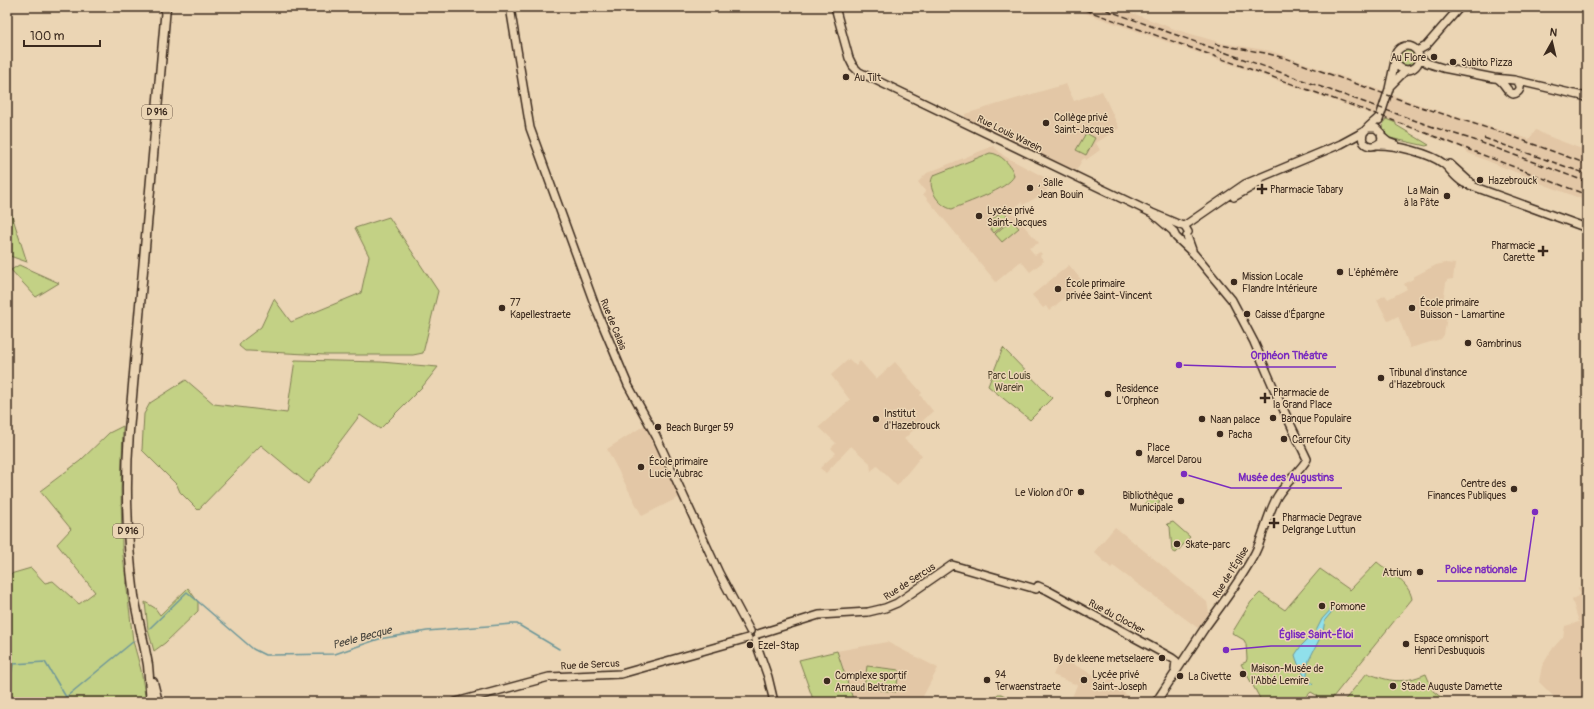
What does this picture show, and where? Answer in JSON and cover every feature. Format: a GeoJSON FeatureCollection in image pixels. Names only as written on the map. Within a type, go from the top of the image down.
{"type":"FeatureCollection","features":[{"type":"Feature","properties":{"kind":"main road","name":"D 916"},"geometry":{"type":"LineString","coordinates":[[158,702],[148,666],[137,613],[130,561],[127,514],[127,471],[129,431],[166,7]]}},
{"type":"Feature","properties":{"kind":"main road","name":"D 916"},"geometry":{"type":"LineString","coordinates":[[148,666],[151,702]]}},
{"type":"Feature","properties":{"kind":"street","name":"Rue de Calais"},"geometry":{"type":"LineString","coordinates":[[510,7],[530,128],[598,314],[628,385],[656,436],[721,577],[753,636],[768,677],[774,702]]}},
{"type":"Feature","properties":{"kind":"street","name":"Rue Louis Warein"},"geometry":{"type":"LineString","coordinates":[[835,7],[849,60],[859,72],[1185,230]]}},
{"type":"Feature","properties":{"kind":"street"},"geometry":{"type":"LineString","coordinates":[[1414,68],[1418,62],[1418,54],[1460,7]]}},
{"type":"Feature","properties":{"kind":"street"},"geometry":{"type":"LineString","coordinates":[[1378,145],[1381,142],[1379,117],[1389,89],[1395,61],[1395,53],[1401,46],[1410,46],[1429,63],[1443,68]]}},
{"type":"Feature","properties":{"kind":"street"},"geometry":{"type":"LineString","coordinates":[[1395,61],[1399,68],[1406,70]]}},
{"type":"Feature","properties":{"kind":"street"},"geometry":{"type":"LineString","coordinates":[[1389,89],[1396,79],[1406,70],[1425,66],[1443,68],[1587,97]]}},
{"type":"Feature","properties":{"kind":"street"},"geometry":{"type":"LineString","coordinates":[[1494,78],[1502,81],[1508,92],[1513,94],[1517,92],[1517,83]]}},
{"type":"Feature","properties":{"kind":"street"},"geometry":{"type":"LineString","coordinates":[[1506,87],[1508,82],[1517,83],[1587,100]]}},
{"type":"Feature","properties":{"kind":"street"},"geometry":{"type":"LineString","coordinates":[[1364,142],[1363,137],[1366,130],[1379,117]]}},
{"type":"Feature","properties":{"kind":"street"},"geometry":{"type":"LineString","coordinates":[[1179,239],[1183,239],[1185,230],[1233,198],[1300,162],[1341,144],[1366,130],[1374,128],[1395,144],[1436,154],[1447,162],[1464,183],[1584,227]]}},
{"type":"Feature","properties":{"kind":"street"},"geometry":{"type":"LineString","coordinates":[[1341,144],[1364,142],[1370,146],[1378,145],[1430,156],[1445,165],[1459,177]]}},
{"type":"Feature","properties":{"kind":"street","name":"Rue Louis Warein"},"geometry":{"type":"LineString","coordinates":[[1152,213],[1175,232]]}},
{"type":"Feature","properties":{"kind":"street"},"geometry":{"type":"LineString","coordinates":[[1185,230],[1176,228],[1176,236],[1194,254]]}},
{"type":"Feature","properties":{"kind":"street"},"geometry":{"type":"LineString","coordinates":[[1185,230],[1194,254]]}},
{"type":"Feature","properties":{"kind":"street","name":"Rue de l'Église"},"geometry":{"type":"LineString","coordinates":[[1156,702],[1240,578],[1255,553],[1278,495],[1288,480],[1307,459],[1278,398],[1258,350],[1232,300],[1194,254]]}},
{"type":"Feature","properties":{"kind":"street","name":"Rue de Sercus"},"geometry":{"type":"LineString","coordinates":[[456,702],[549,677],[621,674],[753,636],[814,616],[868,612],[885,608],[897,602],[952,565],[1037,587]]}},
{"type":"Feature","properties":{"kind":"street","name":"Rue du Clocher"},"geometry":{"type":"LineString","coordinates":[[1037,587],[1172,658],[1177,662],[1175,672]]}},
{"type":"Feature","properties":{"kind":"street"},"geometry":{"type":"LineString","coordinates":[[1160,702],[1162,693]]}},
{"type":"Feature","properties":{"kind":"shaded area"},"geometry":{"type":"Polygon","coordinates":[[[658,7],[718,7],[719,12],[677,11],[658,7]]]}},
{"type":"Feature","properties":{"kind":"shaded area"},"geometry":{"type":"Polygon","coordinates":[[[1068,7],[1116,7],[1177,30],[1222,43],[1271,51],[1432,109],[1529,139],[1536,130],[1587,151],[1587,201],[1527,178],[1468,153],[1464,149],[1386,119],[1068,7]]]}},
{"type":"Feature","properties":{"kind":"shaded area","name":"Collège privé Saint-Jacques"},"geometry":{"type":"Polygon","coordinates":[[[1066,84],[1074,101],[1102,91],[1119,128],[1096,143],[1100,150],[1086,160],[1085,158],[1082,160],[1076,171],[965,118],[965,114],[1066,84]]]}},
{"type":"Feature","properties":{"kind":"shaded area","name":"Lycée privé Saint-Jacques"},"geometry":{"type":"Polygon","coordinates":[[[993,146],[1004,156],[1044,177],[1055,180],[1043,194],[1023,205],[1022,202],[1011,211],[1039,243],[1029,248],[1035,255],[1040,252],[1042,254],[1040,256],[1044,261],[1030,272],[1021,261],[996,282],[923,194],[926,192],[918,182],[927,173],[993,146]]]}},
{"type":"Feature","properties":{"kind":"shaded area","name":"École primaire Buisson - Lamartine"},"geometry":{"type":"Polygon","coordinates":[[[1445,263],[1455,264],[1453,279],[1447,280],[1446,283],[1441,314],[1447,317],[1444,335],[1441,339],[1410,348],[1398,316],[1388,321],[1377,300],[1385,295],[1388,299],[1407,289],[1404,284],[1413,279],[1413,277],[1436,265],[1445,263]]]}},
{"type":"Feature","properties":{"kind":"shaded area","name":"École primaire privée Saint-Vincent"},"geometry":{"type":"Polygon","coordinates":[[[1069,265],[1083,282],[1049,311],[1046,306],[1043,308],[1032,295],[1069,265]]]}},
{"type":"Feature","properties":{"kind":"shaded area","name":"Institut d'Hazebrouck"},"geometry":{"type":"Polygon","coordinates":[[[849,359],[856,366],[860,361],[876,379],[895,362],[922,393],[920,395],[933,411],[904,439],[922,455],[897,486],[877,466],[871,471],[870,463],[851,446],[826,473],[820,468],[836,453],[831,448],[836,443],[819,427],[850,400],[831,375],[849,359]]]}},
{"type":"Feature","properties":{"kind":"shaded area","name":"École primaire Lucie Aubrac"},"geometry":{"type":"Polygon","coordinates":[[[645,425],[680,497],[642,516],[607,449],[645,425]]]}},
{"type":"Feature","properties":{"kind":"shaded area"},"geometry":{"type":"Polygon","coordinates":[[[1115,527],[1207,602],[1209,613],[1198,628],[1113,566],[1111,568],[1094,552],[1115,527]]]}},
{"type":"Feature","properties":{"kind":"shaded area"},"geometry":{"type":"Polygon","coordinates":[[[1587,583],[1587,702],[1559,702],[1539,682],[1542,666],[1553,648],[1563,637],[1565,626],[1579,622],[1572,600],[1581,594],[1578,588],[1587,583]]]}},
{"type":"Feature","properties":{"kind":"shaded area"},"geometry":{"type":"Polygon","coordinates":[[[887,642],[938,668],[920,702],[854,702],[837,651],[887,642]]]}},
{"type":"Feature","properties":{"kind":"shaded area","name":"Lycée privé Saint-Joseph"},"geometry":{"type":"Polygon","coordinates":[[[1061,658],[1106,681],[1111,677],[1116,680],[1113,685],[1132,699],[1130,702],[1070,702],[1077,685],[1053,675],[1061,658]]]}},
{"type":"Feature","properties":{"kind":"green space"},"geometry":{"type":"Polygon","coordinates":[[[1407,49],[1414,54],[1415,57],[1410,64],[1407,65],[1400,60],[1399,57],[1404,50],[1407,49]]]}},
{"type":"Feature","properties":{"kind":"green space"},"geometry":{"type":"Polygon","coordinates":[[[1386,119],[1396,123],[1396,125],[1429,145],[1426,146],[1390,138],[1384,129],[1384,121],[1386,119]]]}},
{"type":"Feature","properties":{"kind":"green space"},"geometry":{"type":"Polygon","coordinates":[[[1086,133],[1095,138],[1086,155],[1076,150],[1086,133]]]}},
{"type":"Feature","properties":{"kind":"green space"},"geometry":{"type":"Polygon","coordinates":[[[990,153],[998,155],[1009,164],[1014,176],[1010,181],[995,191],[952,209],[942,204],[938,200],[932,190],[931,185],[934,175],[990,153]]]}},
{"type":"Feature","properties":{"kind":"green space"},"geometry":{"type":"Polygon","coordinates":[[[7,200],[27,262],[7,255],[7,200]]]}},
{"type":"Feature","properties":{"kind":"green space"},"geometry":{"type":"Polygon","coordinates":[[[1003,211],[1010,219],[994,233],[987,224],[1003,211]]]}},
{"type":"Feature","properties":{"kind":"green space"},"geometry":{"type":"Polygon","coordinates":[[[389,217],[438,291],[423,353],[413,355],[325,355],[245,351],[239,346],[241,342],[261,327],[274,299],[291,322],[361,293],[369,256],[355,228],[389,217]]]}},
{"type":"Feature","properties":{"kind":"green space"},"geometry":{"type":"Polygon","coordinates":[[[1011,220],[1019,228],[1002,242],[995,234],[1011,220]]]}},
{"type":"Feature","properties":{"kind":"green space"},"geometry":{"type":"Polygon","coordinates":[[[19,265],[59,283],[36,297],[11,270],[19,265]]]}},
{"type":"Feature","properties":{"kind":"green space","name":"Parc Louis Warein"},"geometry":{"type":"Polygon","coordinates":[[[1003,348],[1052,398],[1030,420],[988,386],[1003,348]]]}},
{"type":"Feature","properties":{"kind":"green space"},"geometry":{"type":"Polygon","coordinates":[[[295,360],[381,362],[438,367],[423,386],[380,429],[360,415],[308,484],[261,445],[198,510],[180,492],[177,485],[142,450],[144,414],[150,403],[186,380],[214,404],[287,413],[295,360]]]}},
{"type":"Feature","properties":{"kind":"green space"},"geometry":{"type":"Polygon","coordinates":[[[123,426],[121,490],[122,547],[133,641],[141,670],[146,702],[7,702],[7,575],[31,568],[45,583],[53,581],[79,604],[95,592],[57,544],[71,529],[40,491],[80,461],[109,433],[123,426]]]}},
{"type":"Feature","properties":{"kind":"green space"},"geometry":{"type":"Polygon","coordinates":[[[1150,496],[1160,500],[1156,513],[1144,506],[1150,496]]]}},
{"type":"Feature","properties":{"kind":"green space","name":"Skate-parc"},"geometry":{"type":"Polygon","coordinates":[[[1173,522],[1190,537],[1176,553],[1172,551],[1170,527],[1167,524],[1173,522]]]}},
{"type":"Feature","properties":{"kind":"green space"},"geometry":{"type":"Polygon","coordinates":[[[1377,562],[1403,583],[1412,599],[1329,702],[1314,701],[1318,696],[1311,692],[1300,702],[1262,702],[1241,664],[1246,662],[1247,659],[1246,644],[1244,640],[1232,633],[1251,602],[1260,593],[1285,610],[1320,569],[1350,590],[1377,562]]]}},
{"type":"Feature","properties":{"kind":"green space"},"geometry":{"type":"Polygon","coordinates":[[[188,588],[198,602],[198,611],[165,643],[154,651],[148,630],[145,602],[155,608],[160,615],[188,588]]]}},
{"type":"Feature","properties":{"kind":"green space","name":"Complexe sportif Arnaud Beltrame"},"geometry":{"type":"Polygon","coordinates":[[[837,651],[854,702],[814,702],[799,660],[837,651]]]}},
{"type":"Feature","properties":{"kind":"green space"},"geometry":{"type":"Polygon","coordinates":[[[867,666],[899,670],[896,692],[864,688],[867,666]]]}},
{"type":"Feature","properties":{"kind":"green space","name":"Stade Auguste Damette"},"geometry":{"type":"Polygon","coordinates":[[[1367,673],[1396,681],[1410,679],[1426,674],[1433,691],[1447,702],[1343,702],[1367,673]]]}},
{"type":"Feature","properties":{"kind":"green space"},"geometry":{"type":"Polygon","coordinates":[[[998,694],[1001,694],[1018,702],[993,702],[998,694]]]}},
{"type":"Feature","properties":{"kind":"water"},"geometry":{"type":"Polygon","coordinates":[[[1334,606],[1336,607],[1325,620],[1323,632],[1309,660],[1307,674],[1308,678],[1313,684],[1312,685],[1302,671],[1295,655],[1301,646],[1316,631],[1322,619],[1334,606]]]}},
{"type":"Feature","properties":{"kind":"waterway","name":"Peele Becque"},"geometry":{"type":"LineString","coordinates":[[150,628],[187,592],[253,649],[265,655],[335,654],[379,639],[427,631],[512,624],[517,624],[559,649]]}},
{"type":"Feature","properties":{"kind":"waterway","name":"Peele Becque"},"geometry":{"type":"LineString","coordinates":[[7,686],[9,685],[13,664],[45,662],[66,697],[134,641]]}},
{"type":"Feature","properties":{"kind":"railway"},"geometry":{"type":"LineString","coordinates":[[1077,7],[1384,117],[1587,195]]}},
{"type":"Feature","properties":{"kind":"railway"},"geometry":{"type":"LineString","coordinates":[[1098,7],[1436,128],[1474,140],[1587,182]]}},
{"type":"Feature","properties":{"kind":"railway"},"geometry":{"type":"LineString","coordinates":[[1215,44],[1285,58],[1415,105],[1503,133],[1587,164]]}},
{"type":"Feature","properties":{"kind":"railway"},"geometry":{"type":"LineString","coordinates":[[1484,138],[1587,174]]}},
{"type":"Feature","properties":{"kind":"place","name":"Au Flore"},"geometry":{"type":"Point","coordinates":[1434,57]}},
{"type":"Feature","properties":{"kind":"place","name":"Subito Pizza"},"geometry":{"type":"Point","coordinates":[1453,62]}},
{"type":"Feature","properties":{"kind":"place","name":"Au Tilt"},"geometry":{"type":"Point","coordinates":[846,77]}},
{"type":"Feature","properties":{"kind":"place","name":"Collège privé Saint-Jacques"},"geometry":{"type":"Point","coordinates":[1046,123]}},
{"type":"Feature","properties":{"kind":"place","name":"Hazebrouck"},"geometry":{"type":"Point","coordinates":[1480,180]}},
{"type":"Feature","properties":{"kind":"place","name":", Salle Jean Bouin"},"geometry":{"type":"Point","coordinates":[1030,188]}},
{"type":"Feature","properties":{"kind":"place","name":"Pharmacie Tabary"},"geometry":{"type":"Point","coordinates":[1262,189]}},
{"type":"Feature","properties":{"kind":"place","name":"La Main à la Pâte"},"geometry":{"type":"Point","coordinates":[1447,196]}},
{"type":"Feature","properties":{"kind":"place","name":"Lycée privé Saint-Jacques"},"geometry":{"type":"Point","coordinates":[979,216]}},
{"type":"Feature","properties":{"kind":"place","name":"Pharmacie Carette"},"geometry":{"type":"Point","coordinates":[1543,251]}},
{"type":"Feature","properties":{"kind":"place","name":"L'éphémère"},"geometry":{"type":"Point","coordinates":[1340,272]}},
{"type":"Feature","properties":{"kind":"place","name":"Mission Locale Flandre Intérieure"},"geometry":{"type":"Point","coordinates":[1234,282]}},
{"type":"Feature","properties":{"kind":"place","name":"École primaire privée Saint-Vincent"},"geometry":{"type":"Point","coordinates":[1058,289]}},
{"type":"Feature","properties":{"kind":"place","name":"77 Kapellestraete"},"geometry":{"type":"Point","coordinates":[502,308]}},
{"type":"Feature","properties":{"kind":"place","name":"École primaire Buisson - Lamartine"},"geometry":{"type":"Point","coordinates":[1412,308]}},
{"type":"Feature","properties":{"kind":"place","name":"Caisse d'Épargne"},"geometry":{"type":"Point","coordinates":[1247,314]}},
{"type":"Feature","properties":{"kind":"place","name":"Gambrinus"},"geometry":{"type":"Point","coordinates":[1468,343]}},
{"type":"Feature","properties":{"kind":"place","name":"Orphéon Théatre"},"geometry":{"type":"Point","coordinates":[1179,365]}},
{"type":"Feature","properties":{"kind":"place","name":"Tribunal d'instance d'Hazebrouck"},"geometry":{"type":"Point","coordinates":[1381,378]}},
{"type":"Feature","properties":{"kind":"place","name":"Residence L'Orpheon"},"geometry":{"type":"Point","coordinates":[1108,394]}},
{"type":"Feature","properties":{"kind":"place","name":"Pharmacie de la Grand Place"},"geometry":{"type":"Point","coordinates":[1265,398]}},
{"type":"Feature","properties":{"kind":"place","name":"Banque Populaire"},"geometry":{"type":"Point","coordinates":[1273,418]}},
{"type":"Feature","properties":{"kind":"place","name":"Institut d'Hazebrouck"},"geometry":{"type":"Point","coordinates":[876,419]}},
{"type":"Feature","properties":{"kind":"place","name":"Naan palace"},"geometry":{"type":"Point","coordinates":[1202,419]}},
{"type":"Feature","properties":{"kind":"place","name":"Beach Burger 59"},"geometry":{"type":"Point","coordinates":[658,427]}},
{"type":"Feature","properties":{"kind":"place","name":"Pacha"},"geometry":{"type":"Point","coordinates":[1220,434]}},
{"type":"Feature","properties":{"kind":"place","name":"Carrefour City"},"geometry":{"type":"Point","coordinates":[1284,439]}},
{"type":"Feature","properties":{"kind":"place","name":"Place Marcel Darou"},"geometry":{"type":"Point","coordinates":[1139,453]}},
{"type":"Feature","properties":{"kind":"place","name":"École primaire Lucie Aubrac"},"geometry":{"type":"Point","coordinates":[641,467]}},
{"type":"Feature","properties":{"kind":"place","name":"Musée des Augustins"},"geometry":{"type":"Point","coordinates":[1184,474]}},
{"type":"Feature","properties":{"kind":"place","name":"Centre des Finances Publiques"},"geometry":{"type":"Point","coordinates":[1514,489]}},
{"type":"Feature","properties":{"kind":"place","name":"Le Violon d'Or"},"geometry":{"type":"Point","coordinates":[1081,492]}},
{"type":"Feature","properties":{"kind":"place","name":"Bibliothèque Municipale"},"geometry":{"type":"Point","coordinates":[1181,501]}},
{"type":"Feature","properties":{"kind":"place","name":"Police nationale"},"geometry":{"type":"Point","coordinates":[1535,512]}},
{"type":"Feature","properties":{"kind":"place","name":"Pharmacie Degrave Delgrange Luttun"},"geometry":{"type":"Point","coordinates":[1274,523]}},
{"type":"Feature","properties":{"kind":"place","name":"Skate-parc"},"geometry":{"type":"Point","coordinates":[1177,544]}},
{"type":"Feature","properties":{"kind":"place","name":"Atrium"},"geometry":{"type":"Point","coordinates":[1420,572]}},
{"type":"Feature","properties":{"kind":"place","name":"Pomone"},"geometry":{"type":"Point","coordinates":[1322,606]}},
{"type":"Feature","properties":{"kind":"place","name":"Espace omnisport Henri Desbuquois"},"geometry":{"type":"Point","coordinates":[1406,644]}},
{"type":"Feature","properties":{"kind":"place","name":"Ezel-Stap"},"geometry":{"type":"Point","coordinates":[750,645]}},
{"type":"Feature","properties":{"kind":"place","name":"Église Saint-Éloi"},"geometry":{"type":"Point","coordinates":[1226,650]}},
{"type":"Feature","properties":{"kind":"place","name":"By de kleene metselaere"},"geometry":{"type":"Point","coordinates":[1162,658]}},
{"type":"Feature","properties":{"kind":"place","name":"Maison-Musée de l'Abbé Lemire"},"geometry":{"type":"Point","coordinates":[1243,674]}},
{"type":"Feature","properties":{"kind":"place","name":"La Civette"},"geometry":{"type":"Point","coordinates":[1180,676]}},
{"type":"Feature","properties":{"kind":"place","name":"94 Terwaenstraete"},"geometry":{"type":"Point","coordinates":[987,680]}},
{"type":"Feature","properties":{"kind":"place","name":"Lycée privé Saint-Joseph"},"geometry":{"type":"Point","coordinates":[1084,680]}},
{"type":"Feature","properties":{"kind":"place","name":"Complexe sportif Arnaud Beltrame"},"geometry":{"type":"Point","coordinates":[827,681]}},
{"type":"Feature","properties":{"kind":"place","name":"Stade Auguste Damette"},"geometry":{"type":"Point","coordinates":[1393,686]}}]}
